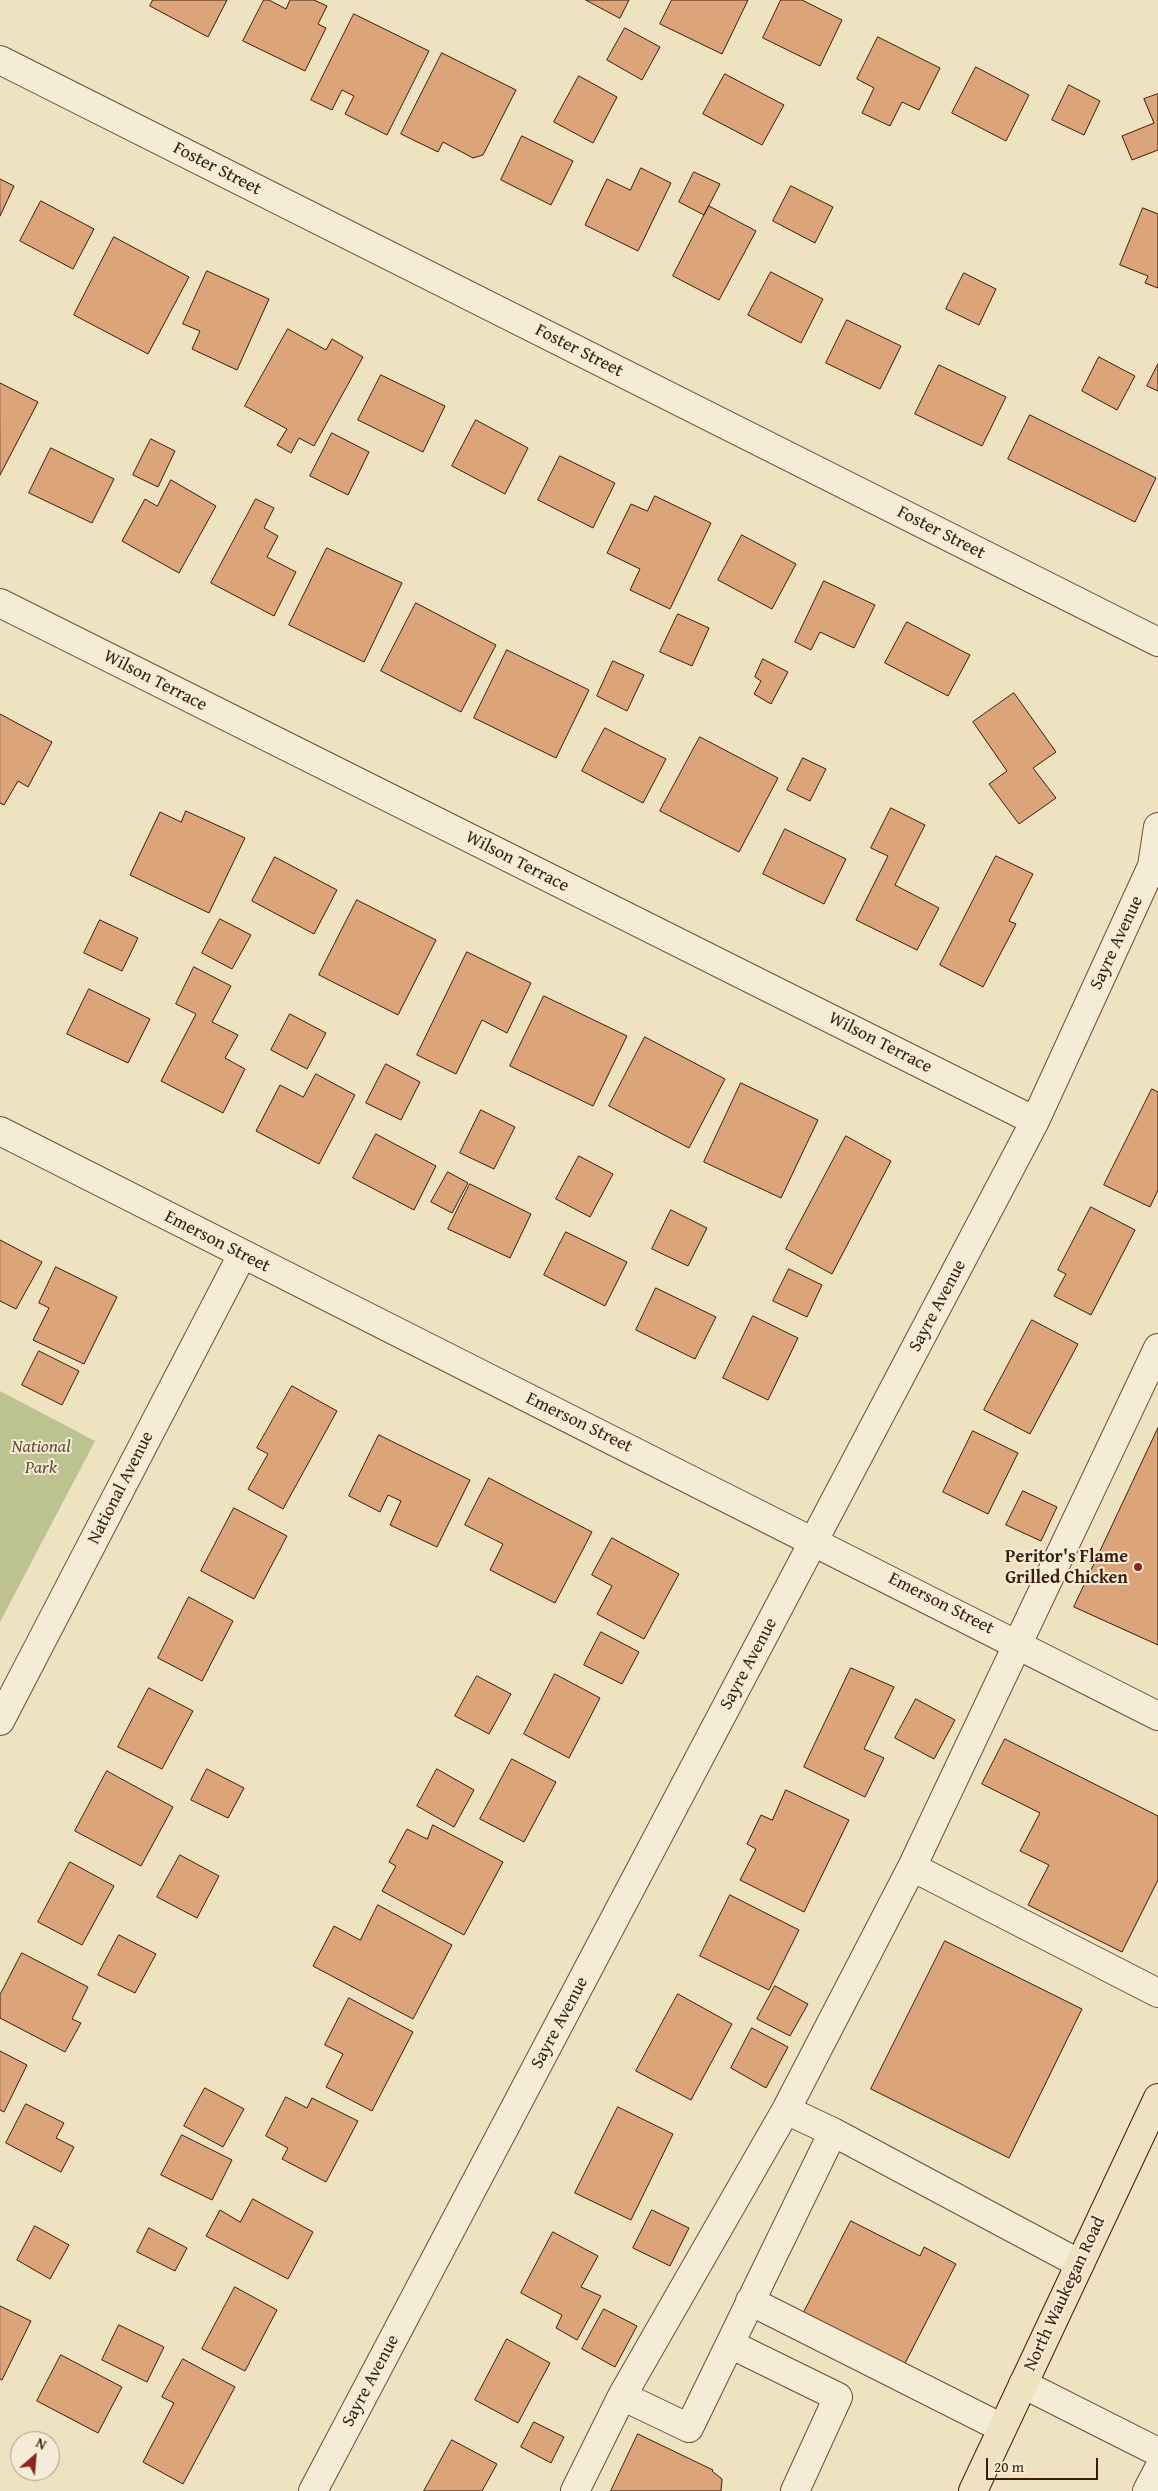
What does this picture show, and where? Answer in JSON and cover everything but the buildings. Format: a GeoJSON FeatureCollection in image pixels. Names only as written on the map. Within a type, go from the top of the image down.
{"type":"FeatureCollection","features":[{"type":"Feature","properties":{"kind":"main road","name":"North Waukegan Road"},"geometry":{"type":"LineString","coordinates":[[973,2491],[1158,2098]]}},
{"type":"Feature","properties":{"kind":"street","name":"Foster Street"},"geometry":{"type":"LineString","coordinates":[[0,60],[1158,642]]}},
{"type":"Feature","properties":{"kind":"street","name":"Wilson Terrace"},"geometry":{"type":"LineString","coordinates":[[0,603],[1035,1121]]}},
{"type":"Feature","properties":{"kind":"street","name":"Sayre Avenue"},"geometry":{"type":"LineString","coordinates":[[313,2491],[1035,1121],[1152,866],[1158,827]]}},
{"type":"Feature","properties":{"kind":"street","name":"Emerson Street"},"geometry":{"type":"LineString","coordinates":[[0,1131],[242,1255],[814,1540],[1158,1716]]}},
{"type":"Feature","properties":{"kind":"street","name":"National Avenue"},"geometry":{"type":"LineString","coordinates":[[0,1721],[242,1255]]}},
{"type":"Feature","properties":{"kind":"street"},"geometry":{"type":"LineString","coordinates":[[575,2491],[622,2396],[786,2110],[912,1867],[1158,1348]]}},
{"type":"Feature","properties":{"kind":"street"},"geometry":{"type":"LineString","coordinates":[[912,1867],[1158,1993]]}},
{"type":"Feature","properties":{"kind":"street"},"geometry":{"type":"LineString","coordinates":[[786,2110],[833,2132],[1080,2264]]}},
{"type":"Feature","properties":{"kind":"street"},"geometry":{"type":"LineString","coordinates":[[622,2396],[688,2428],[833,2132]]}},
{"type":"Feature","properties":{"kind":"street"},"geometry":{"type":"LineString","coordinates":[[750,2301],[1002,2428]]}},
{"type":"Feature","properties":{"kind":"street"},"geometry":{"type":"LineString","coordinates":[[730,2344],[838,2397],[796,2491]]}},
{"type":"Feature","properties":{"kind":"street"},"geometry":{"type":"LineString","coordinates":[[1023,2384],[1158,2452]]}},
{"type":"Feature","properties":{"kind":"street"},"geometry":{"type":"LineString","coordinates":[[1147,2491],[1158,2470]]}},
{"type":"Feature","properties":{"kind":"green space","name":"National Park"},"geometry":{"type":"Polygon","coordinates":[[[0,1391],[95,1441],[0,1622],[0,1391]]]}},
{"type":"Feature","properties":{"kind":"place","name":"Peritor's Flame Grilled Chicken"},"geometry":{"type":"Point","coordinates":[1138,1567]}}]}
